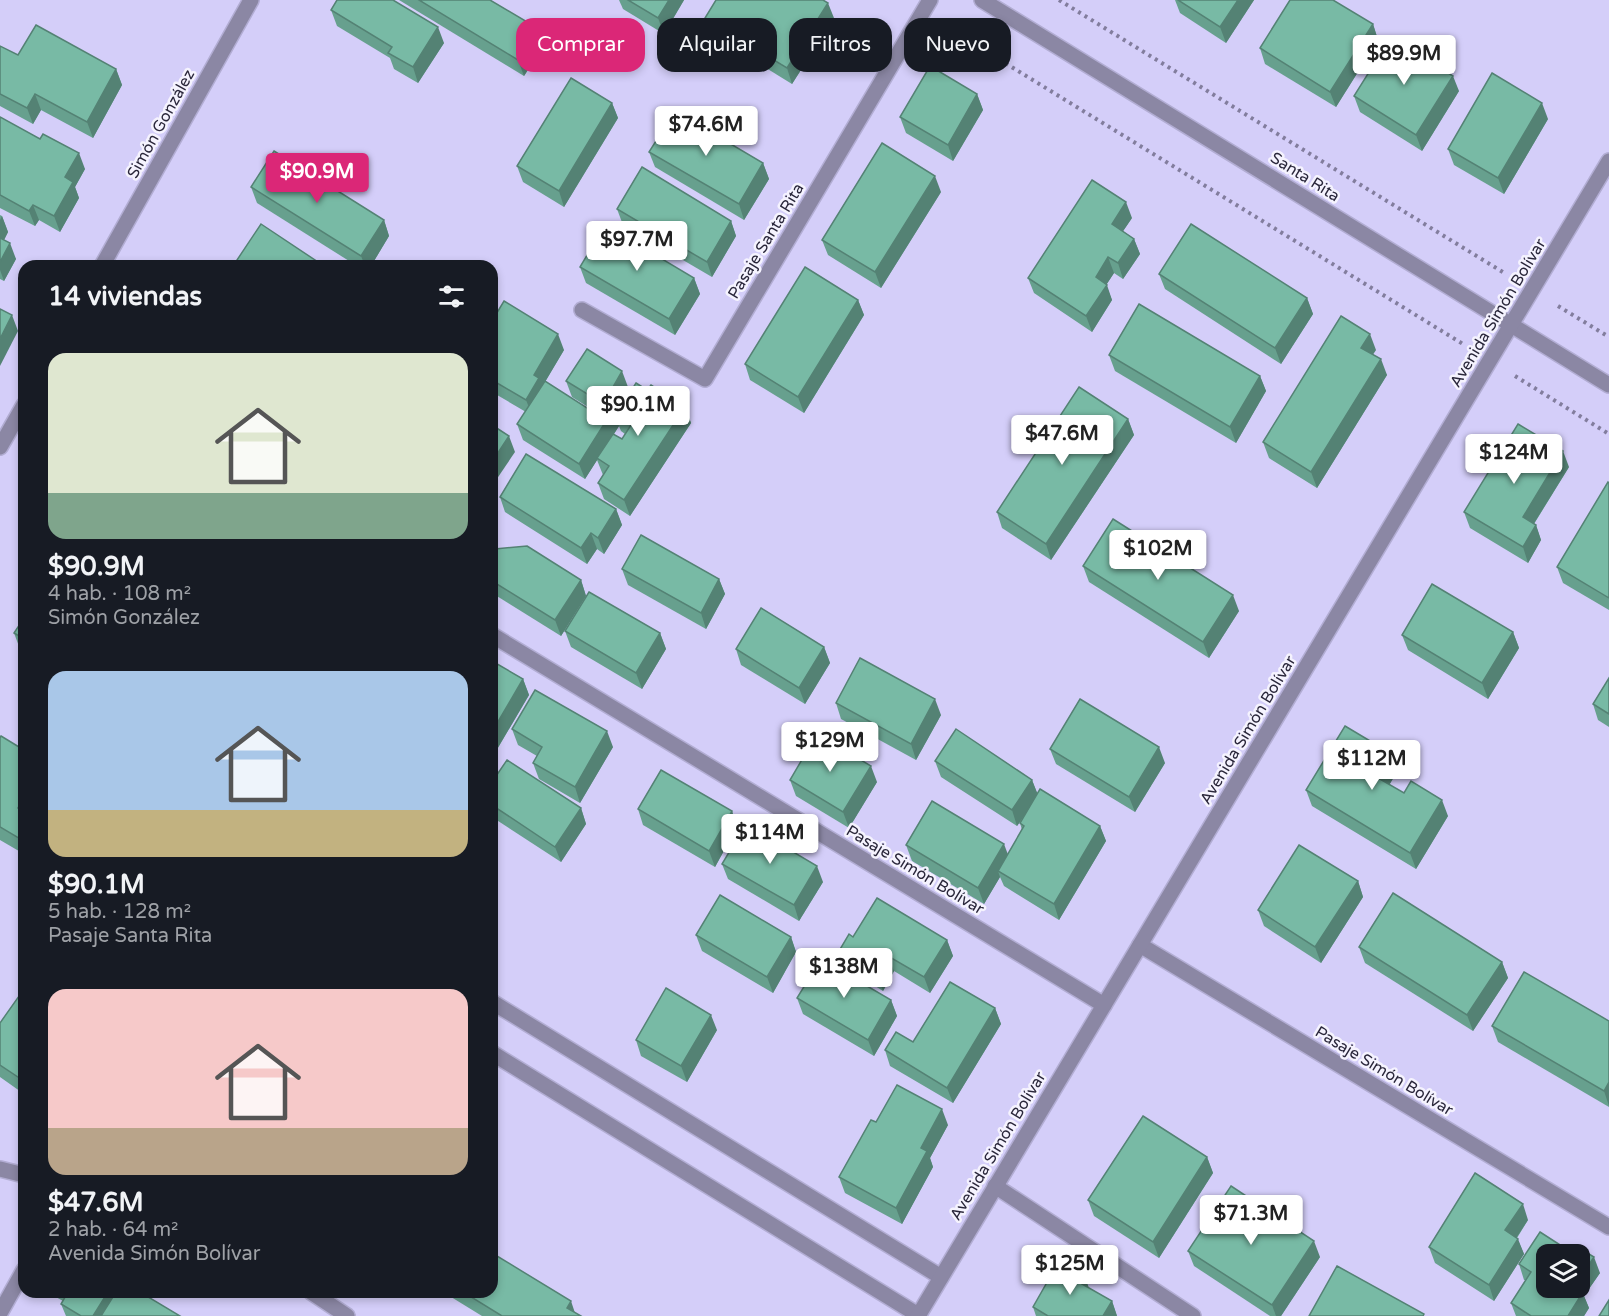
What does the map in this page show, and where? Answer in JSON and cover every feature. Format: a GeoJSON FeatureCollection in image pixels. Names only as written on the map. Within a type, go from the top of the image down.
{"type":"FeatureCollection","features":[{"type":"Feature","properties":{"kind":"street","name":"Simón González"},"geometry":{"type":"LineString","coordinates":[[105,260],[251,0]]}},
{"type":"Feature","properties":{"kind":"street","name":"Santa Rita"},"geometry":{"type":"LineString","coordinates":[[986,1],[1609,385]]}},
{"type":"Feature","properties":{"kind":"street","name":"Pasaje Santa Rita"},"geometry":{"type":"LineString","coordinates":[[582,310],[705,379],[927,6]]}},
{"type":"Feature","properties":{"kind":"street","name":"Avenida Simón Bolívar"},"geometry":{"type":"LineString","coordinates":[[918,1316],[1609,161]]}},
{"type":"Feature","properties":{"kind":"street"},"geometry":{"type":"LineString","coordinates":[[0,447],[18,416]]}},
{"type":"Feature","properties":{"kind":"street","name":"Pasaje Simón Bolívar"},"geometry":{"type":"LineString","coordinates":[[498,639],[1104,1005]]}},
{"type":"Feature","properties":{"kind":"street","name":"Pasaje Simón Bolívar"},"geometry":{"type":"LineString","coordinates":[[1140,945],[1609,1227]]}},
{"type":"Feature","properties":{"kind":"street"},"geometry":{"type":"LineString","coordinates":[[498,1006],[941,1277]]}},
{"type":"Feature","properties":{"kind":"street"},"geometry":{"type":"LineString","coordinates":[[498,1057],[918,1316]]}},
{"type":"Feature","properties":{"kind":"street"},"geometry":{"type":"LineString","coordinates":[[0,1169],[18,1174]]}},
{"type":"Feature","properties":{"kind":"street"},"geometry":{"type":"LineString","coordinates":[[995,1186],[1193,1316]]}},
{"type":"Feature","properties":{"kind":"street"},"geometry":{"type":"LineString","coordinates":[[0,1313],[18,1281]]}},
{"type":"Feature","properties":{"kind":"street"},"geometry":{"type":"LineString","coordinates":[[320,1298],[347,1316]]}},
{"type":"Feature","properties":{"kind":"path"},"geometry":{"type":"LineString","coordinates":[[1059,0],[1609,337]]}},
{"type":"Feature","properties":{"kind":"path"},"geometry":{"type":"LineString","coordinates":[[927,6],[1609,434]]}},
{"type":"Feature","properties":{"kind":"building"},"geometry":{"type":"Polygon","coordinates":[[[337,0],[393,0],[438,27],[413,67],[388,53],[392,47],[331,10],[337,0]]]}},
{"type":"Feature","properties":{"kind":"building"},"geometry":{"type":"Polygon","coordinates":[[[419,0],[490,0],[520,18],[516,18],[516,59],[419,0]]]}},
{"type":"Feature","properties":{"kind":"building"},"geometry":{"type":"Polygon","coordinates":[[[628,0],[669,0],[658,18],[628,0]]]}},
{"type":"Feature","properties":{"kind":"building"},"geometry":{"type":"Polygon","coordinates":[[[716,0],[823,0],[828,3],[819,18],[789,18],[789,65],[787,68],[777,62],[777,18],[705,18],[716,0]]]}},
{"type":"Feature","properties":{"kind":"building"},"geometry":{"type":"Polygon","coordinates":[[[1178,0],[1238,0],[1220,27],[1178,0]]]}},
{"type":"Feature","properties":{"kind":"building"},"geometry":{"type":"Polygon","coordinates":[[[1290,0],[1333,0],[1373,24],[1330,92],[1260,48],[1290,0]]]}},
{"type":"Feature","properties":{"kind":"building"},"geometry":{"type":"Polygon","coordinates":[[[36,25],[116,69],[87,122],[35,94],[27,108],[0,94],[0,46],[18,55],[36,25]]]}},
{"type":"Feature","properties":{"kind":"building"},"geometry":{"type":"Polygon","coordinates":[[[1391,37],[1453,76],[1416,135],[1354,96],[1391,37]]]}},
{"type":"Feature","properties":{"kind":"building"},"geometry":{"type":"Polygon","coordinates":[[[926,72],[940,72],[977,94],[948,145],[900,117],[926,72]]]}},
{"type":"Feature","properties":{"kind":"building"},"geometry":{"type":"Polygon","coordinates":[[[1492,73],[1542,103],[1498,178],[1448,149],[1492,73]]]}},
{"type":"Feature","properties":{"kind":"building"},"geometry":{"type":"Polygon","coordinates":[[[571,78],[612,103],[559,191],[517,166],[571,78]]]}},
{"type":"Feature","properties":{"kind":"building"},"geometry":{"type":"Polygon","coordinates":[[[675,111],[763,163],[739,204],[649,152],[675,111]]]}},
{"type":"Feature","properties":{"kind":"building"},"geometry":{"type":"Polygon","coordinates":[[[0,117],[40,139],[43,134],[79,153],[65,177],[73,182],[54,216],[33,205],[29,211],[0,195],[0,117]]]}},
{"type":"Feature","properties":{"kind":"building"},"geometry":{"type":"Polygon","coordinates":[[[882,143],[935,176],[875,272],[822,240],[882,143]]]}},
{"type":"Feature","properties":{"kind":"building"},"geometry":{"type":"Polygon","coordinates":[[[274,151],[384,220],[361,256],[251,187],[274,151]]]}},
{"type":"Feature","properties":{"kind":"building"},"geometry":{"type":"Polygon","coordinates":[[[642,167],[731,221],[707,262],[617,209],[642,167]]]}},
{"type":"Feature","properties":{"kind":"building"},"geometry":{"type":"Polygon","coordinates":[[[1092,180],[1126,202],[1112,224],[1134,239],[1118,263],[1108,257],[1096,277],[1107,285],[1086,316],[1028,278],[1092,180]]]}},
{"type":"Feature","properties":{"kind":"building"},"geometry":{"type":"Polygon","coordinates":[[[261,224],[315,260],[237,260],[261,224]]]}},
{"type":"Feature","properties":{"kind":"building"},"geometry":{"type":"Polygon","coordinates":[[[1191,224],[1307,298],[1275,348],[1159,274],[1191,224]]]}},
{"type":"Feature","properties":{"kind":"building"},"geometry":{"type":"Polygon","coordinates":[[[605,225],[694,278],[669,319],[580,267],[605,225]]]}},
{"type":"Feature","properties":{"kind":"building"},"geometry":{"type":"Polygon","coordinates":[[[0,238],[10,243],[0,262],[0,238]]]}},
{"type":"Feature","properties":{"kind":"building"},"geometry":{"type":"Polygon","coordinates":[[[805,267],[858,300],[798,397],[745,364],[805,267]]]}},
{"type":"Feature","properties":{"kind":"building"},"geometry":{"type":"Polygon","coordinates":[[[504,301],[558,334],[534,375],[539,378],[526,400],[498,384],[498,311],[504,301]]]}},
{"type":"Feature","properties":{"kind":"building"},"geometry":{"type":"Polygon","coordinates":[[[1139,304],[1260,376],[1230,427],[1109,355],[1139,304]]]}},
{"type":"Feature","properties":{"kind":"building"},"geometry":{"type":"Polygon","coordinates":[[[0,309],[12,315],[0,339],[0,309]]]}},
{"type":"Feature","properties":{"kind":"building"},"geometry":{"type":"Polygon","coordinates":[[[1341,316],[1370,334],[1361,348],[1381,359],[1311,472],[1263,442],[1341,316]]]}},
{"type":"Feature","properties":{"kind":"building"},"geometry":{"type":"Polygon","coordinates":[[[587,349],[622,371],[613,387],[623,394],[579,464],[517,424],[545,381],[587,408],[594,398],[566,381],[587,349]]]}},
{"type":"Feature","properties":{"kind":"building"},"geometry":{"type":"Polygon","coordinates":[[[636,383],[647,390],[651,385],[685,407],[624,500],[598,483],[609,466],[597,458],[613,434],[622,439],[631,425],[615,416],[636,383]]]}},
{"type":"Feature","properties":{"kind":"building"},"geometry":{"type":"Polygon","coordinates":[[[1079,387],[1128,419],[1046,544],[997,512],[1079,387]]]}},
{"type":"Feature","properties":{"kind":"building"},"geometry":{"type":"Polygon","coordinates":[[[1518,424],[1563,451],[1523,517],[1536,525],[1523,547],[1464,512],[1518,424]]]}},
{"type":"Feature","properties":{"kind":"building"},"geometry":{"type":"Polygon","coordinates":[[[498,429],[509,436],[498,453],[498,429]]]}},
{"type":"Feature","properties":{"kind":"building"},"geometry":{"type":"Polygon","coordinates":[[[526,454],[616,509],[598,538],[591,533],[581,548],[500,497],[526,454]]]}},
{"type":"Feature","properties":{"kind":"building"},"geometry":{"type":"Polygon","coordinates":[[[1609,483],[1609,598],[1557,567],[1609,483]]]}},
{"type":"Feature","properties":{"kind":"building"},"geometry":{"type":"Polygon","coordinates":[[[1113,519],[1233,595],[1203,642],[1083,566],[1113,519]]]}},
{"type":"Feature","properties":{"kind":"building"},"geometry":{"type":"Polygon","coordinates":[[[641,535],[719,579],[701,613],[622,569],[641,535]]]}},
{"type":"Feature","properties":{"kind":"building"},"geometry":{"type":"Polygon","coordinates":[[[527,546],[581,580],[555,620],[498,585],[498,549],[527,546]]]}},
{"type":"Feature","properties":{"kind":"building"},"geometry":{"type":"Polygon","coordinates":[[[1432,584],[1513,632],[1482,683],[1402,635],[1432,584]]]}},
{"type":"Feature","properties":{"kind":"building"},"geometry":{"type":"Polygon","coordinates":[[[589,592],[660,633],[636,673],[565,631],[589,592]]]}},
{"type":"Feature","properties":{"kind":"building"},"geometry":{"type":"Polygon","coordinates":[[[761,608],[824,647],[799,688],[736,649],[761,608]]]}},
{"type":"Feature","properties":{"kind":"building"},"geometry":{"type":"Polygon","coordinates":[[[860,658],[935,699],[911,744],[836,703],[860,658]]]}},
{"type":"Feature","properties":{"kind":"building"},"geometry":{"type":"Polygon","coordinates":[[[498,664],[523,679],[498,722],[498,664]]]}},
{"type":"Feature","properties":{"kind":"building"},"geometry":{"type":"Polygon","coordinates":[[[1609,678],[1609,714],[1593,704],[1609,678]]]}},
{"type":"Feature","properties":{"kind":"building"},"geometry":{"type":"Polygon","coordinates":[[[535,690],[607,731],[575,787],[533,763],[542,747],[512,729],[535,690]]]}},
{"type":"Feature","properties":{"kind":"building"},"geometry":{"type":"Polygon","coordinates":[[[1080,699],[1159,747],[1129,797],[1050,749],[1080,699]]]}},
{"type":"Feature","properties":{"kind":"building"},"geometry":{"type":"Polygon","coordinates":[[[1345,726],[1392,754],[1378,778],[1404,793],[1411,781],[1442,800],[1410,853],[1306,790],[1345,726]]]}},
{"type":"Feature","properties":{"kind":"building"},"geometry":{"type":"Polygon","coordinates":[[[956,729],[1032,780],[1012,810],[935,761],[956,729]]]}},
{"type":"Feature","properties":{"kind":"building"},"geometry":{"type":"Polygon","coordinates":[[[817,734],[871,766],[843,812],[790,780],[817,734]]]}},
{"type":"Feature","properties":{"kind":"building"},"geometry":{"type":"Polygon","coordinates":[[[1,736],[18,746],[18,838],[0,827],[1,736]]]}},
{"type":"Feature","properties":{"kind":"building"},"geometry":{"type":"Polygon","coordinates":[[[507,760],[581,808],[555,847],[498,809],[498,773],[507,760]]]}},
{"type":"Feature","properties":{"kind":"building"},"geometry":{"type":"Polygon","coordinates":[[[661,770],[732,811],[709,851],[638,809],[661,770]]]}},
{"type":"Feature","properties":{"kind":"building"},"geometry":{"type":"Polygon","coordinates":[[[1040,789],[1100,826],[1054,904],[998,871],[1024,826],[1020,823],[1040,789]]]}},
{"type":"Feature","properties":{"kind":"building"},"geometry":{"type":"Polygon","coordinates":[[[932,801],[1004,844],[978,888],[906,845],[932,801]]]}},
{"type":"Feature","properties":{"kind":"building"},"geometry":{"type":"Polygon","coordinates":[[[746,824],[817,866],[794,905],[722,864],[746,824]]]}},
{"type":"Feature","properties":{"kind":"building"},"geometry":{"type":"Polygon","coordinates":[[[1299,845],[1358,881],[1315,947],[1258,910],[1299,845]]]}},
{"type":"Feature","properties":{"kind":"building"},"geometry":{"type":"Polygon","coordinates":[[[1393,893],[1502,962],[1467,1015],[1359,947],[1393,893]]]}},
{"type":"Feature","properties":{"kind":"building"},"geometry":{"type":"Polygon","coordinates":[[[720,895],[791,937],[767,977],[696,935],[720,895]]]}},
{"type":"Feature","properties":{"kind":"building"},"geometry":{"type":"Polygon","coordinates":[[[877,898],[947,940],[924,977],[888,956],[877,975],[839,951],[849,934],[853,937],[877,898]]]}},
{"type":"Feature","properties":{"kind":"building"},"geometry":{"type":"Polygon","coordinates":[[[821,959],[891,1000],[868,1040],[797,998],[821,959]]]}},
{"type":"Feature","properties":{"kind":"building"},"geometry":{"type":"Polygon","coordinates":[[[1524,972],[1609,1021],[1609,1082],[1604,1091],[1492,1026],[1524,972]]]}},
{"type":"Feature","properties":{"kind":"building"},"geometry":{"type":"Polygon","coordinates":[[[950,982],[995,1008],[947,1088],[885,1050],[896,1032],[913,1042],[950,982]]]}},
{"type":"Feature","properties":{"kind":"building"},"geometry":{"type":"Polygon","coordinates":[[[666,988],[711,1015],[681,1066],[636,1040],[666,988]]]}},
{"type":"Feature","properties":{"kind":"building"},"geometry":{"type":"Polygon","coordinates":[[[18,998],[18,1077],[0,1065],[0,1023],[18,998]]]}},
{"type":"Feature","properties":{"kind":"building"},"geometry":{"type":"Polygon","coordinates":[[[897,1085],[942,1109],[921,1148],[927,1151],[896,1208],[839,1177],[871,1120],[876,1122],[897,1085]]]}},
{"type":"Feature","properties":{"kind":"building"},"geometry":{"type":"Polygon","coordinates":[[[1143,1116],[1207,1157],[1153,1242],[1088,1200],[1143,1116]]]}},
{"type":"Feature","properties":{"kind":"building"},"geometry":{"type":"Polygon","coordinates":[[[1475,1173],[1523,1204],[1505,1230],[1518,1239],[1489,1285],[1429,1247],[1475,1173]]]}},
{"type":"Feature","properties":{"kind":"building"},"geometry":{"type":"Polygon","coordinates":[[[1231,1186],[1314,1241],[1272,1305],[1188,1251],[1231,1186]]]}},
{"type":"Feature","properties":{"kind":"building"},"geometry":{"type":"Polygon","coordinates":[[[1540,1232],[1559,1244],[1536,1244],[1536,1298],[1579,1298],[1568,1316],[1531,1316],[1511,1303],[1531,1272],[1519,1264],[1540,1232]]]}},
{"type":"Feature","properties":{"kind":"building"},"geometry":{"type":"Polygon","coordinates":[[[498,1257],[571,1301],[567,1308],[581,1316],[502,1316],[473,1298],[498,1298],[498,1257]]]}},
{"type":"Feature","properties":{"kind":"building"},"geometry":{"type":"Polygon","coordinates":[[[1058,1263],[1086,1279],[1082,1284],[1112,1301],[1103,1316],[1048,1316],[1033,1307],[1058,1263]]]}},
{"type":"Feature","properties":{"kind":"building"},"geometry":{"type":"Polygon","coordinates":[[[1337,1266],[1424,1314],[1423,1316],[1309,1316],[1337,1266]]]}},
{"type":"Feature","properties":{"kind":"building"},"geometry":{"type":"Polygon","coordinates":[[[64,1298],[104,1298],[93,1316],[81,1316],[61,1304],[64,1298]]]}},
{"type":"Feature","properties":{"kind":"building"},"geometry":{"type":"Polygon","coordinates":[[[112,1298],[150,1298],[180,1316],[101,1316],[112,1298]]]}},
{"type":"Feature","properties":{"kind":"building"},"geometry":{"type":"Polygon","coordinates":[[[1609,1300],[1609,1316],[1599,1316],[1609,1300]]]}}]}
